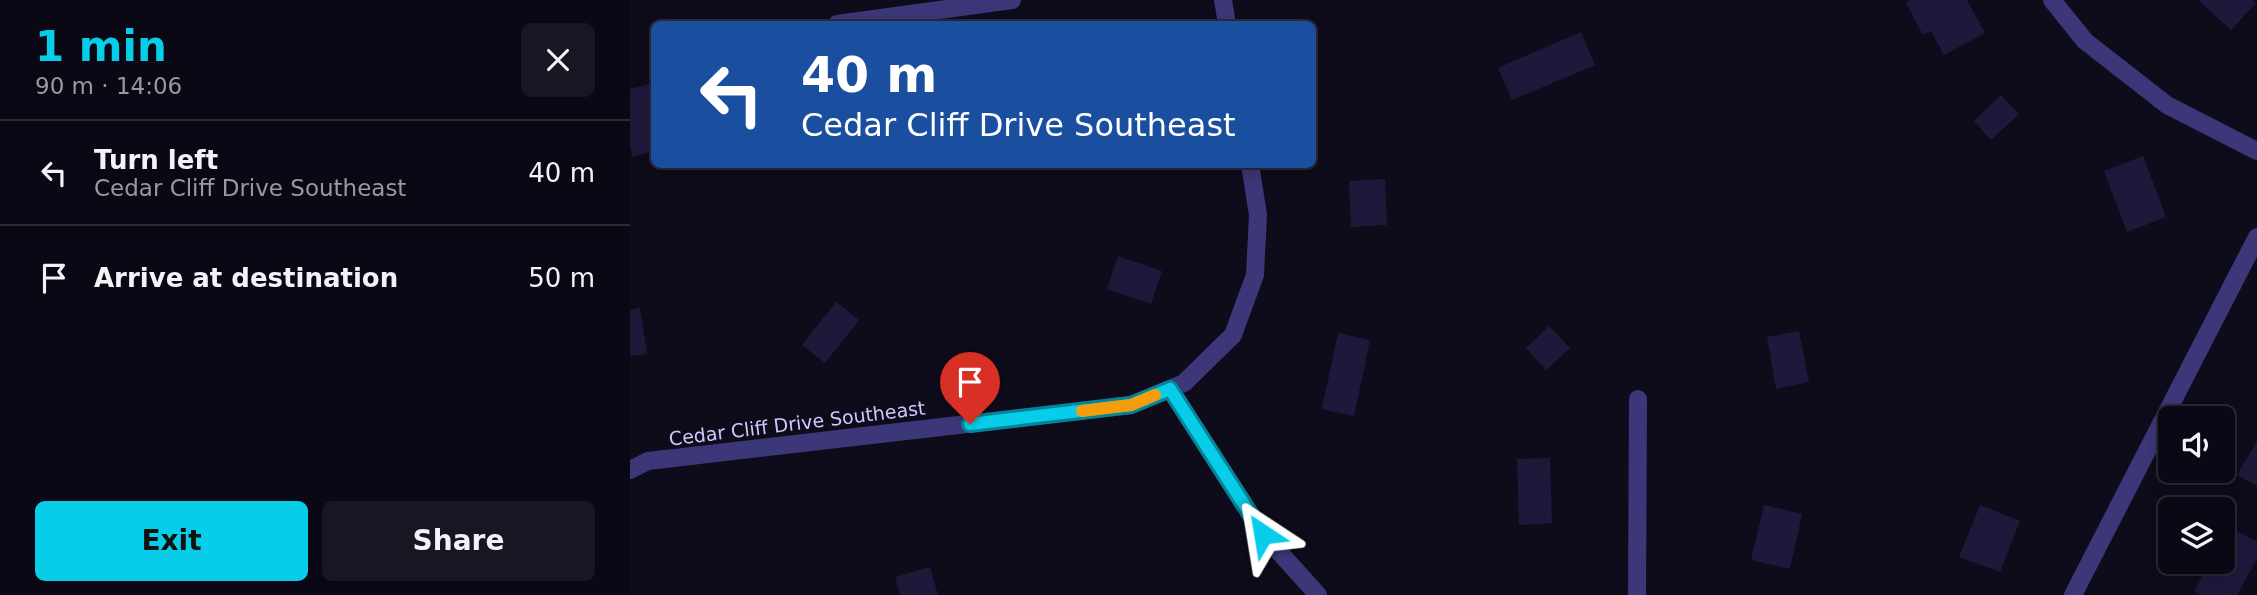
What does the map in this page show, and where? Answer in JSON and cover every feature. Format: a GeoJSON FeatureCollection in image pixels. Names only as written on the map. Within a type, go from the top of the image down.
{"type":"FeatureCollection","features":[{"type":"Feature","properties":{"kind":"street"},"geometry":{"type":"LineString","coordinates":[[859,21],[1012,0]]}},
{"type":"Feature","properties":{"kind":"street"},"geometry":{"type":"LineString","coordinates":[[1223,0],[1226,21]]}},
{"type":"Feature","properties":{"kind":"street"},"geometry":{"type":"LineString","coordinates":[[2052,0],[2085,41],[2167,105],[2257,151]]}},
{"type":"Feature","properties":{"kind":"street","name":"Cedar Cliff Drive Southeast"},"geometry":{"type":"LineString","coordinates":[[630,470],[648,461],[1131,405],[1184,383],[1233,335],[1255,275],[1258,215],[1251,168]]}},
{"type":"Feature","properties":{"kind":"street"},"geometry":{"type":"LineString","coordinates":[[2073,595],[2257,237]]}},
{"type":"Feature","properties":{"kind":"street"},"geometry":{"type":"LineString","coordinates":[[1170,389],[1263,534],[1318,595]]}},
{"type":"Feature","properties":{"kind":"street"},"geometry":{"type":"LineString","coordinates":[[1637,400],[1637,595]]}},
{"type":"Feature","properties":{"kind":"building"},"geometry":{"type":"Polygon","coordinates":[[[1910,0],[1967,0],[1985,33],[1944,55],[1931,31],[1923,35],[1906,3],[1910,0]]]}},
{"type":"Feature","properties":{"kind":"building"},"geometry":{"type":"Polygon","coordinates":[[[2198,0],[2252,0],[2256,3],[2231,30],[2198,0]]]}},
{"type":"Feature","properties":{"kind":"building"},"geometry":{"type":"Polygon","coordinates":[[[1581,32],[1595,65],[1512,100],[1498,68],[1581,32]]]}},
{"type":"Feature","properties":{"kind":"building"},"geometry":{"type":"Polygon","coordinates":[[[651,84],[651,152],[633,157],[630,146],[630,89],[651,84]]]}},
{"type":"Feature","properties":{"kind":"building"},"geometry":{"type":"Polygon","coordinates":[[[2001,95],[2019,114],[1991,140],[1974,121],[2001,95]]]}},
{"type":"Feature","properties":{"kind":"building"},"geometry":{"type":"Polygon","coordinates":[[[2143,156],[2166,217],[2127,232],[2104,171],[2143,156]]]}},
{"type":"Feature","properties":{"kind":"building"},"geometry":{"type":"Polygon","coordinates":[[[1385,179],[1387,225],[1351,227],[1349,181],[1385,179]]]}},
{"type":"Feature","properties":{"kind":"building"},"geometry":{"type":"Polygon","coordinates":[[[1118,256],[1162,271],[1151,304],[1107,289],[1118,256]]]}},
{"type":"Feature","properties":{"kind":"building"},"geometry":{"type":"Polygon","coordinates":[[[836,302],[859,320],[825,363],[802,345],[836,302]]]}},
{"type":"Feature","properties":{"kind":"building"},"geometry":{"type":"Polygon","coordinates":[[[640,308],[647,354],[630,356],[630,310],[640,308]]]}},
{"type":"Feature","properties":{"kind":"building"},"geometry":{"type":"Polygon","coordinates":[[[1549,326],[1570,348],[1546,370],[1526,348],[1549,326]]]}},
{"type":"Feature","properties":{"kind":"building"},"geometry":{"type":"Polygon","coordinates":[[[1799,331],[1809,382],[1776,389],[1767,337],[1799,331]]]}},
{"type":"Feature","properties":{"kind":"building"},"geometry":{"type":"Polygon","coordinates":[[[1338,333],[1370,340],[1354,416],[1322,409],[1338,333]]]}},
{"type":"Feature","properties":{"kind":"building"},"geometry":{"type":"Polygon","coordinates":[[[2257,441],[2257,486],[2237,475],[2257,441]]]}},
{"type":"Feature","properties":{"kind":"building"},"geometry":{"type":"Polygon","coordinates":[[[1550,458],[1552,523],[1519,525],[1517,459],[1550,458]]]}},
{"type":"Feature","properties":{"kind":"building"},"geometry":{"type":"Polygon","coordinates":[[[1764,505],[1802,514],[1790,569],[1751,560],[1764,505]]]}},
{"type":"Feature","properties":{"kind":"building"},"geometry":{"type":"Polygon","coordinates":[[[1980,505],[2020,521],[2000,572],[1959,557],[1980,505]]]}},
{"type":"Feature","properties":{"kind":"building"},"geometry":{"type":"Polygon","coordinates":[[[2235,530],[2257,542],[2257,559],[2237,595],[2201,595],[2194,591],[2204,574],[2235,574],[2235,530]]]}},
{"type":"Feature","properties":{"kind":"building"},"geometry":{"type":"Polygon","coordinates":[[[930,567],[938,595],[900,595],[895,577],[930,567]]]}},
{"type":"Feature","properties":{"kind":"slow traffic"},"geometry":{"type":"LineString","coordinates":[[1082,411],[1131,405],[1155,395]]}},
{"type":"Feature","properties":{"kind":"route"},"geometry":{"type":"LineString","coordinates":[[970,424],[1131,405],[1170,389],[1263,534]]}}]}
